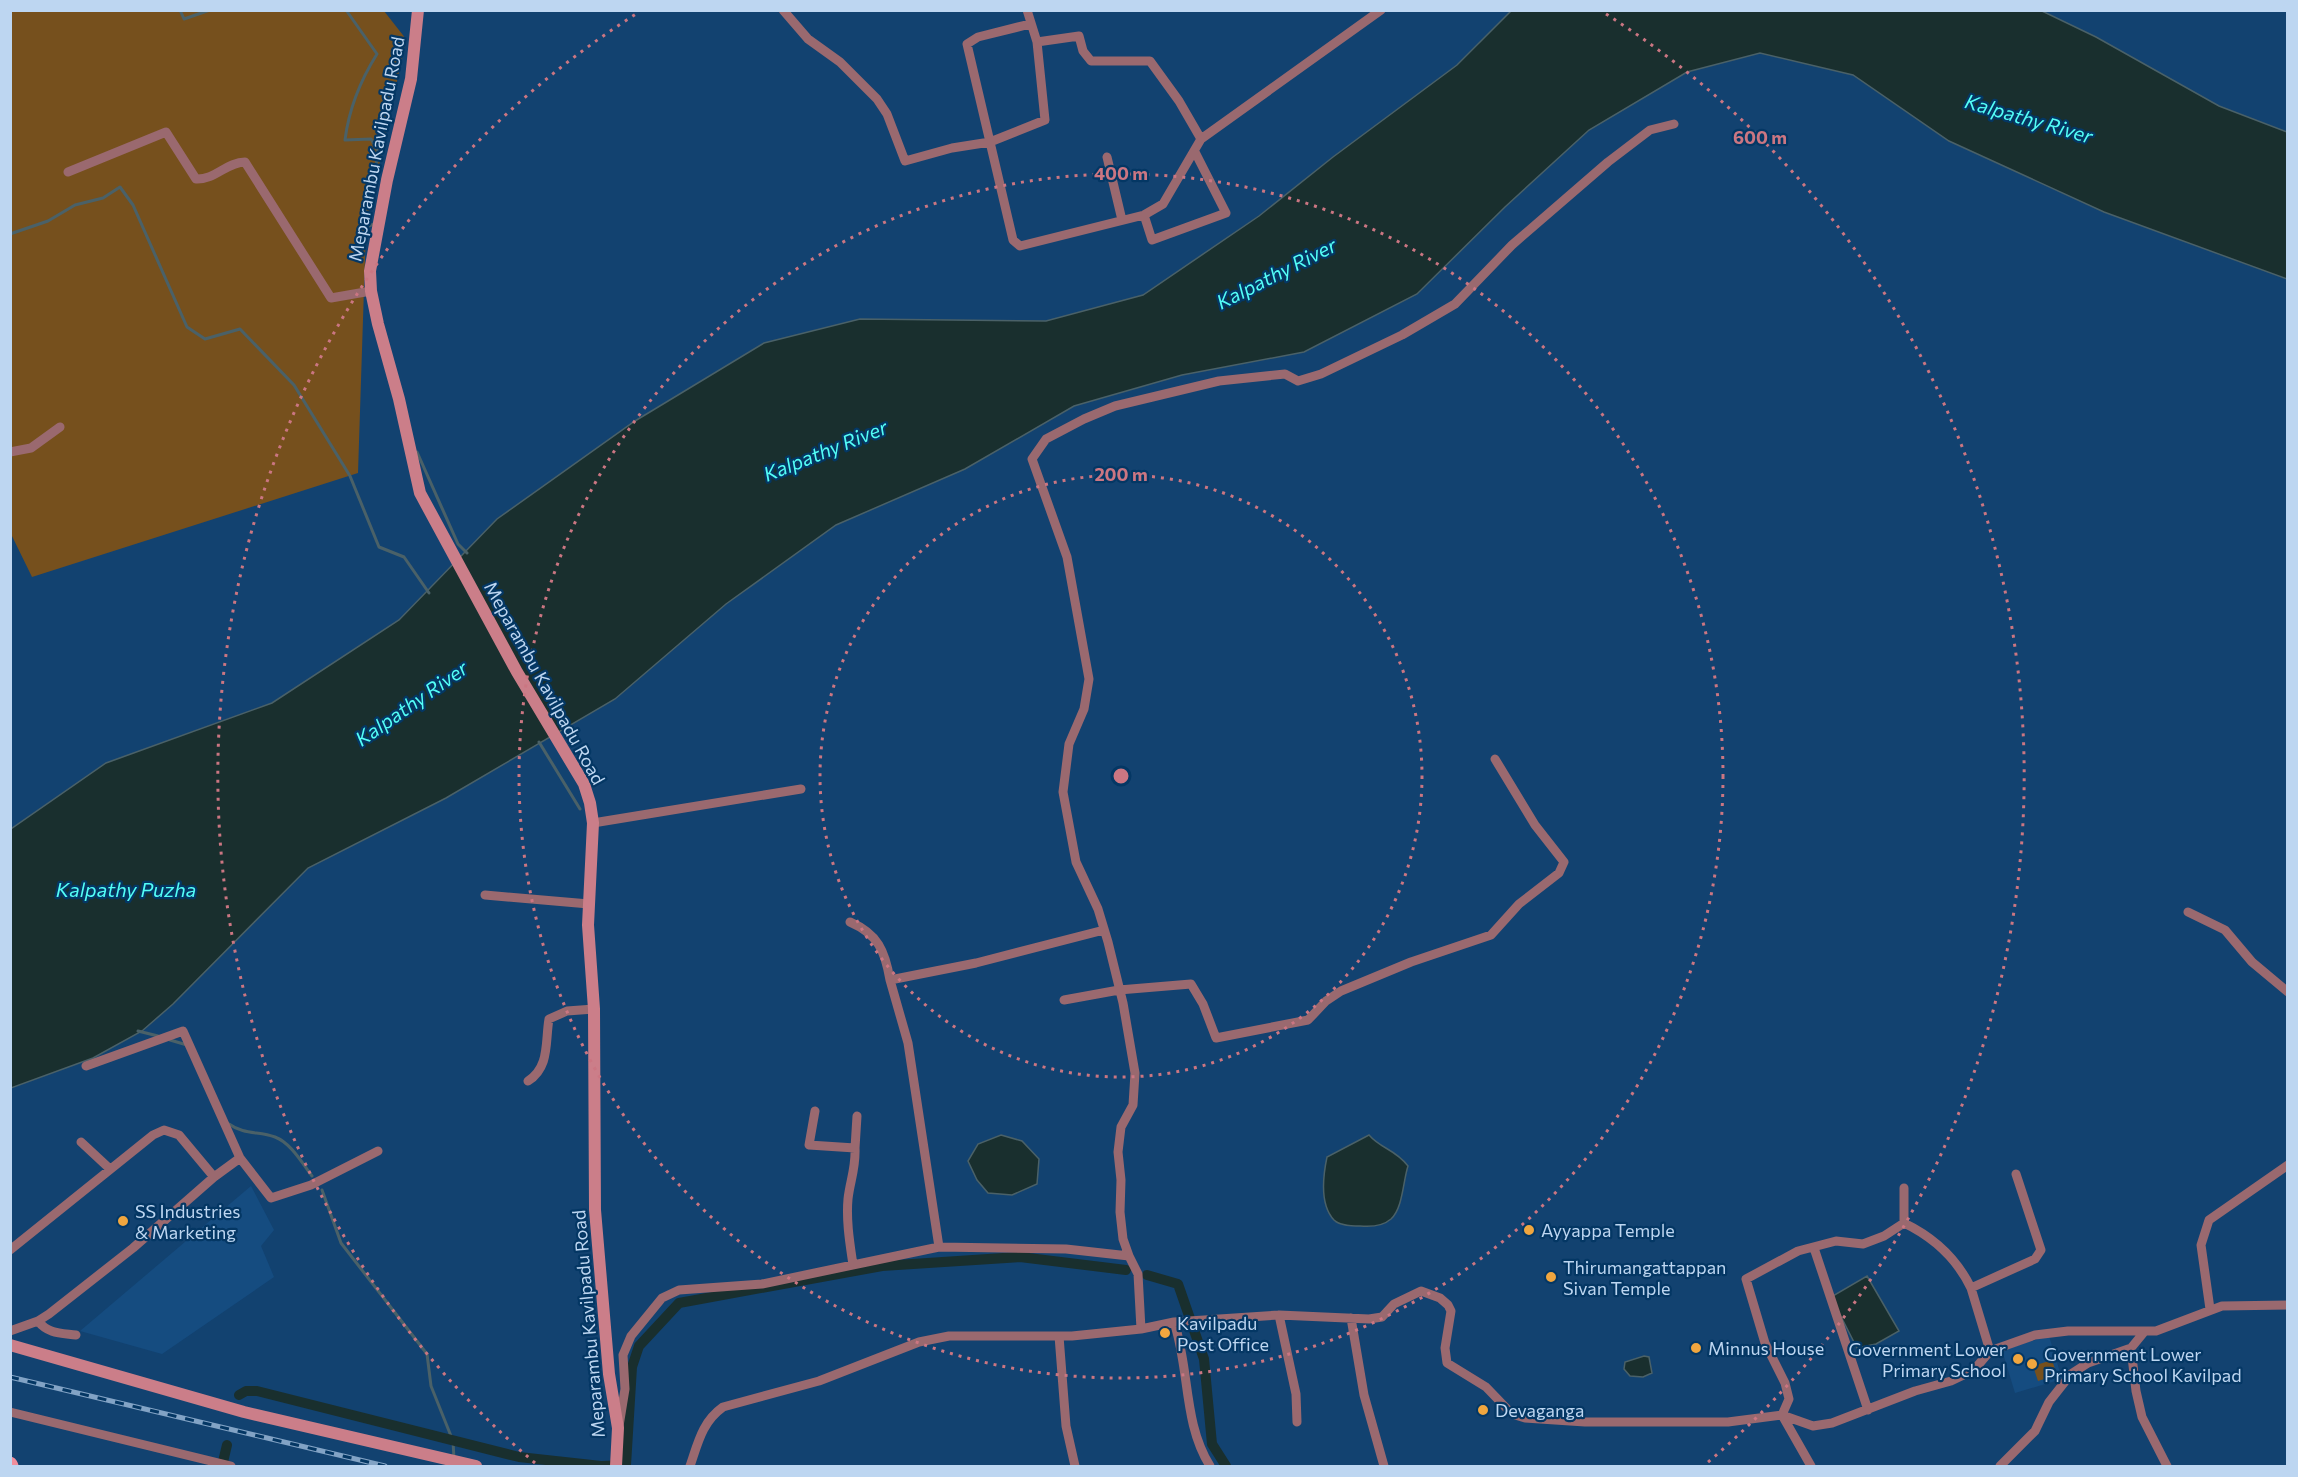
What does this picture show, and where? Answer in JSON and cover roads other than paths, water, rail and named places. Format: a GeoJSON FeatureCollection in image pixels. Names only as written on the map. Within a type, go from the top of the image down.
{"type":"FeatureCollection","features":[{"type":"Feature","properties":{"kind":"main road","name":"Meparambu Kavilpadu Road"},"geometry":{"type":"LineString","coordinates":[[417,10],[411,78],[373,250],[370,291],[420,493],[517,672],[584,784],[590,803],[593,823],[589,904],[594,1009],[595,1210],[609,1374],[618,1428],[616,1467]]}},
{"type":"Feature","properties":{"kind":"main road"},"geometry":{"type":"LineString","coordinates":[[10,1346],[244,1412],[476,1467]]}},
{"type":"Feature","properties":{"kind":"street"},"geometry":{"type":"LineString","coordinates":[[783,10],[808,39],[840,62],[877,99],[886,114],[905,161],[952,148],[990,142],[1045,120],[1037,42],[1027,10]]}},
{"type":"Feature","properties":{"kind":"street"},"geometry":{"type":"LineString","coordinates":[[1030,24],[978,37],[968,44],[1013,240],[1020,246],[1144,215],[1163,204],[1201,139],[1381,10]]}},
{"type":"Feature","properties":{"kind":"street"},"geometry":{"type":"LineString","coordinates":[[1037,42],[1079,36],[1083,51],[1090,61],[1150,61],[1179,101],[1201,139]]}},
{"type":"Feature","properties":{"kind":"street"},"geometry":{"type":"LineString","coordinates":[[1141,1329],[1138,1274],[1123,1239],[1118,1152],[1121,1127],[1134,1105],[1135,1074],[1119,990],[1104,930],[1098,909],[1076,862],[1063,792],[1069,744],[1084,710],[1089,679],[1067,557],[1032,459],[1046,439],[1084,419],[1116,406],[1219,381],[1286,374],[1298,381],[1321,374],[1402,335],[1455,304],[1512,245],[1608,162],[1650,130],[1674,124]]}},
{"type":"Feature","properties":{"kind":"street"},"geometry":{"type":"LineString","coordinates":[[68,172],[166,132],[196,179],[207,180],[236,162],[245,162],[331,298],[370,291]]}},
{"type":"Feature","properties":{"kind":"street"},"geometry":{"type":"LineString","coordinates":[[1144,215],[1152,240],[1226,213],[1195,152]]}},
{"type":"Feature","properties":{"kind":"street"},"geometry":{"type":"LineString","coordinates":[[1107,157],[1122,220]]}},
{"type":"Feature","properties":{"kind":"street"},"geometry":{"type":"LineString","coordinates":[[10,452],[31,448],[60,427]]}},
{"type":"Feature","properties":{"kind":"street"},"geometry":{"type":"LineString","coordinates":[[1064,1000],[1119,990],[1191,984],[1203,1004],[1216,1038],[1308,1020],[1326,1001],[1341,991],[1411,962],[1491,935],[1519,904],[1559,873],[1564,862],[1535,825],[1495,759]]}},
{"type":"Feature","properties":{"kind":"street"},"geometry":{"type":"LineString","coordinates":[[593,823],[801,789]]}},
{"type":"Feature","properties":{"kind":"street"},"geometry":{"type":"LineString","coordinates":[[485,895],[589,904]]}},
{"type":"Feature","properties":{"kind":"street"},"geometry":{"type":"LineString","coordinates":[[2187,912],[2225,930],[2252,962],[2288,992]]}},
{"type":"Feature","properties":{"kind":"street"},"geometry":{"type":"LineString","coordinates":[[850,922],[877,939],[887,962],[908,1043],[939,1247]]}},
{"type":"Feature","properties":{"kind":"street"},"geometry":{"type":"LineString","coordinates":[[890,980],[976,963],[1104,930]]}},
{"type":"Feature","properties":{"kind":"street"},"geometry":{"type":"LineString","coordinates":[[528,1081],[537,1075],[545,1059],[549,1019],[567,1011],[594,1009]]}},
{"type":"Feature","properties":{"kind":"street"},"geometry":{"type":"LineString","coordinates":[[86,1066],[183,1031],[240,1158],[271,1198],[311,1185],[378,1151]]}},
{"type":"Feature","properties":{"kind":"street"},"geometry":{"type":"LineString","coordinates":[[815,1111],[809,1145],[855,1148]]}},
{"type":"Feature","properties":{"kind":"street"},"geometry":{"type":"LineString","coordinates":[[853,1265],[848,1197],[856,1169],[857,1116]]}},
{"type":"Feature","properties":{"kind":"street"},"geometry":{"type":"LineString","coordinates":[[10,1250],[110,1168],[153,1135],[164,1130],[179,1135],[214,1176]]}},
{"type":"Feature","properties":{"kind":"street"},"geometry":{"type":"LineString","coordinates":[[81,1142],[110,1168]]}},
{"type":"Feature","properties":{"kind":"street"},"geometry":{"type":"LineString","coordinates":[[10,1330],[38,1321],[134,1248],[214,1176],[240,1158]]}},
{"type":"Feature","properties":{"kind":"street"},"geometry":{"type":"LineString","coordinates":[[2210,1310],[2201,1245],[2209,1220],[2288,1165]]}},
{"type":"Feature","properties":{"kind":"street"},"geometry":{"type":"LineString","coordinates":[[1971,1288],[2035,1259],[2041,1250],[2016,1174]]}},
{"type":"Feature","properties":{"kind":"street"},"geometry":{"type":"LineString","coordinates":[[1904,1188],[1904,1223]]}},
{"type":"Feature","properties":{"kind":"street"},"geometry":{"type":"LineString","coordinates":[[1904,1223],[1926,1233],[1959,1265],[1971,1288],[1990,1351]]}},
{"type":"Feature","properties":{"kind":"street"},"geometry":{"type":"LineString","coordinates":[[1782,1415],[1789,1400],[1785,1383],[1765,1343],[1746,1279],[1798,1251],[1836,1241],[1863,1244],[1884,1236],[1904,1223]]}},
{"type":"Feature","properties":{"kind":"street"},"geometry":{"type":"LineString","coordinates":[[618,1428],[625,1389],[623,1355],[631,1336],[662,1298],[679,1290],[762,1284],[939,1247],[1066,1249],[1129,1256]]}},
{"type":"Feature","properties":{"kind":"street"},"geometry":{"type":"LineString","coordinates":[[1814,1248],[1868,1410]]}},
{"type":"Feature","properties":{"kind":"street"},"geometry":{"type":"LineString","coordinates":[[690,1467],[700,1434],[711,1416],[737,1402],[819,1381],[919,1342],[980,1335],[1059,1336],[1141,1329],[1174,1322],[1279,1315],[1382,1317],[1394,1304],[1421,1291],[1440,1298],[1451,1311],[1445,1348],[1447,1363],[1486,1387],[1512,1414],[1525,1418],[1585,1422],[1734,1422],[1782,1415],[1812,1426],[1832,1423],[1974,1370],[1990,1351],[2035,1335],[2068,1331],[2145,1331],[2179,1324],[2196,1313],[2222,1306],[2288,1305]]}},
{"type":"Feature","properties":{"kind":"street"},"geometry":{"type":"LineString","coordinates":[[1279,1315],[1296,1394],[1297,1422]]}},
{"type":"Feature","properties":{"kind":"street"},"geometry":{"type":"LineString","coordinates":[[1352,1318],[1364,1395],[1384,1467]]}},
{"type":"Feature","properties":{"kind":"street"},"geometry":{"type":"LineString","coordinates":[[38,1321],[44,1329],[55,1333],[76,1335]]}},
{"type":"Feature","properties":{"kind":"street"},"geometry":{"type":"LineString","coordinates":[[1174,1322],[1183,1350],[1194,1433],[1210,1467]]}},
{"type":"Feature","properties":{"kind":"street"},"geometry":{"type":"LineString","coordinates":[[2000,1467],[2035,1431],[2049,1402],[2071,1374],[2088,1363],[2132,1348],[2145,1331]]}},
{"type":"Feature","properties":{"kind":"street"},"geometry":{"type":"LineString","coordinates":[[1059,1336],[1066,1426],[1075,1467]]}},
{"type":"Feature","properties":{"kind":"street"},"geometry":{"type":"LineString","coordinates":[[2132,1348],[2136,1391],[2142,1418],[2167,1467]]}},
{"type":"Feature","properties":{"kind":"street"},"geometry":{"type":"LineString","coordinates":[[10,1412],[231,1467]]}},
{"type":"Feature","properties":{"kind":"street"},"geometry":{"type":"LineString","coordinates":[[1782,1415],[1811,1467]]}},
{"type":"Feature","properties":{"kind":"water","name":"Kalpathy Puzha"},"geometry":{"type":"Polygon","coordinates":[[[1511,11],[2042,11],[2096,37],[2219,106],[2287,132],[2287,279],[2104,212],[1949,141],[1853,75],[1760,53],[1687,72],[1589,130],[1505,207],[1417,294],[1304,352],[1182,375],[1074,406],[965,469],[836,525],[726,604],[615,699],[446,798],[308,868],[173,1004],[142,1031],[93,1058],[11,1088],[11,829],[106,763],[272,703],[399,620],[497,519],[635,421],[764,343],[860,319],[1046,321],[1143,295],[1259,216],[1333,157],[1457,65],[1511,11]]]}},
{"type":"Feature","properties":{"kind":"water"},"geometry":{"type":"Polygon","coordinates":[[[1001,1135],[1022,1141],[1039,1159],[1037,1184],[1012,1195],[988,1193],[977,1180],[968,1161],[978,1144],[1001,1135]]]}},
{"type":"Feature","properties":{"kind":"water"},"geometry":{"type":"Polygon","coordinates":[[[1369,1135],[1408,1166],[1398,1208],[1391,1219],[1384,1223],[1368,1226],[1343,1225],[1334,1220],[1329,1213],[1324,1198],[1327,1157],[1369,1135]]]}},
{"type":"Feature","properties":{"kind":"water"},"geometry":{"type":"Polygon","coordinates":[[[1867,1276],[1899,1331],[1876,1344],[1857,1348],[1831,1297],[1867,1276]]]}},
{"type":"Feature","properties":{"kind":"water"},"geometry":{"type":"Polygon","coordinates":[[[1644,1356],[1649,1357],[1652,1373],[1643,1377],[1630,1376],[1624,1369],[1625,1362],[1644,1356]]]}},
{"type":"Feature","properties":{"kind":"waterway"},"geometry":{"type":"LineString","coordinates":[[180,10],[184,19],[210,10]]}},
{"type":"Feature","properties":{"kind":"waterway"},"geometry":{"type":"LineString","coordinates":[[346,10],[377,54],[356,95],[345,140],[371,139],[379,153],[365,207],[366,227],[374,224]]}},
{"type":"Feature","properties":{"kind":"waterway"},"geometry":{"type":"LineString","coordinates":[[10,234],[48,221],[75,205],[103,198],[120,187],[133,205],[187,327],[205,339],[240,329],[294,385],[350,476],[379,547],[404,557],[429,593]]}},
{"type":"Feature","properties":{"kind":"waterway"},"geometry":{"type":"LineString","coordinates":[[417,452],[458,544],[467,553]]}},
{"type":"Feature","properties":{"kind":"waterway"},"geometry":{"type":"LineString","coordinates":[[539,742],[580,809]]}},
{"type":"Feature","properties":{"kind":"waterway"},"geometry":{"type":"LineString","coordinates":[[138,1031],[158,1036]]}},
{"type":"Feature","properties":{"kind":"waterway"},"geometry":{"type":"LineString","coordinates":[[170,1040],[187,1045]]}},
{"type":"Feature","properties":{"kind":"waterway"},"geometry":{"type":"LineString","coordinates":[[229,1124],[240,1130],[269,1135],[281,1140],[296,1154],[312,1176]]}},
{"type":"Feature","properties":{"kind":"waterway"},"geometry":{"type":"LineString","coordinates":[[322,1190],[341,1243],[427,1354],[431,1386],[453,1441],[454,1459]]}},
{"type":"Feature","properties":{"kind":"waterway"},"geometry":{"type":"LineString","coordinates":[[239,1395],[246,1391],[257,1391],[519,1457],[601,1466],[626,1465],[632,1367],[639,1346],[679,1303],[882,1266],[1020,1257],[1126,1270]]}},
{"type":"Feature","properties":{"kind":"waterway"},"geometry":{"type":"LineString","coordinates":[[1147,1275],[1178,1284],[1204,1359],[1212,1444],[1226,1466]]}},
{"type":"Feature","properties":{"kind":"waterway"},"geometry":{"type":"LineString","coordinates":[[222,1466],[227,1445]]}},
{"type":"Feature","properties":{"kind":"railway"},"geometry":{"type":"LineString","coordinates":[[10,1377],[385,1466]]}},
{"type":"Feature","properties":{"kind":"place","name":"SS Industries & Marketing"},"geometry":{"type":"Point","coordinates":[123,1221]}},
{"type":"Feature","properties":{"kind":"place","name":"Ayyappa Temple"},"geometry":{"type":"Point","coordinates":[1529,1230]}},
{"type":"Feature","properties":{"kind":"place","name":"Thirumangattappan Sivan Temple"},"geometry":{"type":"Point","coordinates":[1551,1277]}},
{"type":"Feature","properties":{"kind":"place","name":"Kavilpadu Post Office"},"geometry":{"type":"Point","coordinates":[1165,1333]}},
{"type":"Feature","properties":{"kind":"place","name":"Minnus House"},"geometry":{"type":"Point","coordinates":[1696,1348]}},
{"type":"Feature","properties":{"kind":"place","name":"Government Lower Primary School"},"geometry":{"type":"Point","coordinates":[2018,1359]}},
{"type":"Feature","properties":{"kind":"place","name":"Government Lower Primary School Kavilpad"},"geometry":{"type":"Point","coordinates":[2032,1364]}},
{"type":"Feature","properties":{"kind":"place","name":"Devaganga"},"geometry":{"type":"Point","coordinates":[1483,1410]}},
{"type":"Feature","properties":{"kind":"water label","name":"Kalpathy River"},"geometry":{"type":"Point","coordinates":[2029,118]}},
{"type":"Feature","properties":{"kind":"water label","name":"Kalpathy River"},"geometry":{"type":"Point","coordinates":[1276,273]}},
{"type":"Feature","properties":{"kind":"water label","name":"Kalpathy River"},"geometry":{"type":"Point","coordinates":[825,450]}},
{"type":"Feature","properties":{"kind":"water label","name":"Kalpathy River"},"geometry":{"type":"Point","coordinates":[411,703]}}]}
